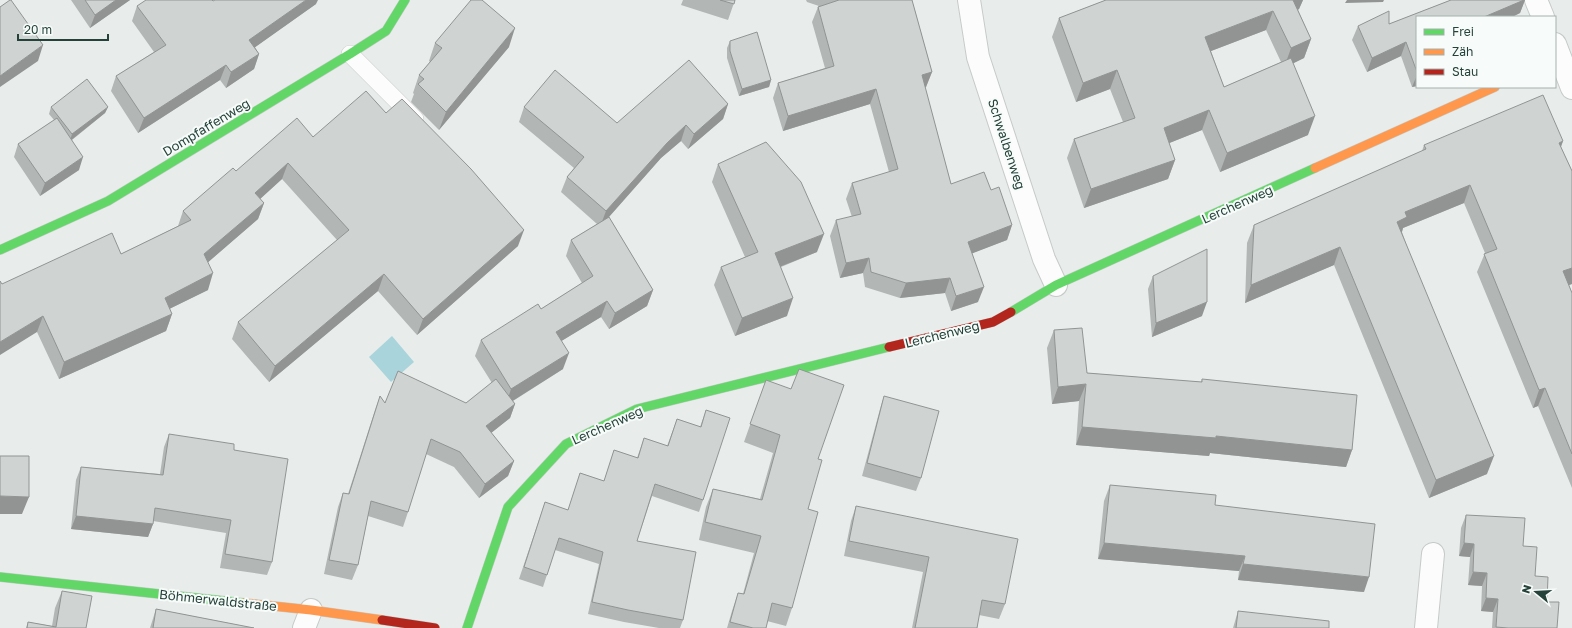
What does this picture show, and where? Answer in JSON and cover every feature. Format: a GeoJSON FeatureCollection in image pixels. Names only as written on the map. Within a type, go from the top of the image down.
{"type":"FeatureCollection","features":[{"type":"Feature","properties":{"kind":"street","name":"Dompfaffenweg"},"geometry":{"type":"LineString","coordinates":[[0,250],[108,201],[386,32],[405,0]]}},
{"type":"Feature","properties":{"kind":"street","name":"Schwalbenweg"},"geometry":{"type":"LineString","coordinates":[[969,0],[978,57],[1044,259],[1056,285]]}},
{"type":"Feature","properties":{"kind":"street"},"geometry":{"type":"LineString","coordinates":[[1536,0],[1543,16]]}},
{"type":"Feature","properties":{"kind":"street"},"geometry":{"type":"LineString","coordinates":[[1557,54],[1572,88]]}},
{"type":"Feature","properties":{"kind":"street","name":"Lerchenweg"},"geometry":{"type":"LineString","coordinates":[[467,628],[508,507],[566,444],[637,409],[993,322],[1056,285],[1493,88]]}},
{"type":"Feature","properties":{"kind":"street"},"geometry":{"type":"LineString","coordinates":[[1426,628],[1433,554]]}},
{"type":"Feature","properties":{"kind":"street","name":"Böhmerwaldstraße"},"geometry":{"type":"LineString","coordinates":[[0,577],[308,619],[435,628]]}},
{"type":"Feature","properties":{"kind":"lane"},"geometry":{"type":"LineString","coordinates":[[350,54],[423,128]]}},
{"type":"Feature","properties":{"kind":"water"},"geometry":{"type":"Polygon","coordinates":[[[392,336],[414,362],[391,382],[369,357],[392,336]]]}},
{"type":"Feature","properties":{"kind":"building"},"geometry":{"type":"Polygon","coordinates":[[[10,0],[43,45],[0,76],[0,7],[10,0]]]}},
{"type":"Feature","properties":{"kind":"building"},"geometry":{"type":"Polygon","coordinates":[[[85,0],[116,0],[95,15],[85,0]]]}},
{"type":"Feature","properties":{"kind":"building"},"geometry":{"type":"Polygon","coordinates":[[[146,0],[306,0],[249,40],[259,54],[231,72],[226,65],[144,118],[116,76],[166,45],[137,6],[146,0]]]}},
{"type":"Feature","properties":{"kind":"building"},"geometry":{"type":"Polygon","coordinates":[[[471,0],[482,0],[515,28],[446,112],[418,84],[424,79],[419,75],[442,48],[435,43],[471,0]]]}},
{"type":"Feature","properties":{"kind":"building"},"geometry":{"type":"Polygon","coordinates":[[[720,0],[735,0],[734,4],[720,0]]]}},
{"type":"Feature","properties":{"kind":"building"},"geometry":{"type":"Polygon","coordinates":[[[839,0],[912,0],[932,72],[922,75],[951,184],[984,172],[991,190],[999,187],[1012,225],[968,242],[984,287],[956,296],[950,278],[906,283],[871,272],[869,258],[846,263],[836,220],[861,214],[852,183],[898,169],[876,89],[788,116],[778,83],[834,66],[818,7],[839,0]]]}},
{"type":"Feature","properties":{"kind":"building"},"geometry":{"type":"Polygon","coordinates":[[[1106,0],[1293,0],[1311,39],[1291,48],[1273,11],[1205,37],[1224,87],[1291,58],[1315,116],[1227,153],[1209,110],[1164,128],[1175,160],[1091,189],[1074,139],[1135,118],[1117,70],[1083,83],[1059,18],[1106,0]]]}},
{"type":"Feature","properties":{"kind":"building"},"geometry":{"type":"Polygon","coordinates":[[[1451,0],[1524,0],[1486,16],[1416,16],[1416,69],[1406,42],[1372,58],[1358,26],[1389,11],[1389,24],[1451,0]]]}},
{"type":"Feature","properties":{"kind":"building"},"geometry":{"type":"Polygon","coordinates":[[[757,32],[771,80],[742,89],[730,51],[730,41],[757,32]]]}},
{"type":"Feature","properties":{"kind":"building"},"geometry":{"type":"Polygon","coordinates":[[[689,60],[728,104],[694,134],[686,125],[667,143],[606,211],[567,177],[584,157],[524,107],[555,70],[617,123],[689,60]]]}},
{"type":"Feature","properties":{"kind":"building"},"geometry":{"type":"Polygon","coordinates":[[[87,79],[108,107],[72,134],[51,107],[87,79]]]}},
{"type":"Feature","properties":{"kind":"building"},"geometry":{"type":"Polygon","coordinates":[[[366,91],[386,113],[402,99],[471,169],[524,230],[423,319],[384,274],[275,366],[238,322],[349,230],[288,163],[255,193],[264,203],[204,254],[213,273],[165,298],[172,314],[64,362],[43,316],[0,342],[0,281],[2,284],[112,233],[121,254],[191,220],[183,211],[233,168],[236,171],[297,118],[313,137],[366,91]]]}},
{"type":"Feature","properties":{"kind":"building"},"geometry":{"type":"Polygon","coordinates":[[[1543,95],[1563,141],[1559,143],[1572,171],[1572,268],[1563,271],[1572,293],[1572,454],[1545,388],[1539,390],[1484,254],[1497,249],[1470,185],[1405,212],[1407,217],[1397,222],[1494,456],[1436,480],[1340,247],[1251,285],[1254,225],[1426,149],[1424,145],[1543,95]]]}},
{"type":"Feature","properties":{"kind":"building"},"geometry":{"type":"Polygon","coordinates":[[[57,118],[83,157],[45,183],[18,144],[57,118]]]}},
{"type":"Feature","properties":{"kind":"building"},"geometry":{"type":"Polygon","coordinates":[[[766,142],[801,182],[824,234],[775,253],[793,298],[742,318],[721,267],[758,252],[718,164],[766,142]]]}},
{"type":"Feature","properties":{"kind":"building"},"geometry":{"type":"Polygon","coordinates":[[[609,217],[653,290],[615,313],[607,301],[556,332],[569,353],[511,389],[481,340],[538,304],[541,309],[593,276],[571,240],[609,217]]]}},
{"type":"Feature","properties":{"kind":"building"},"geometry":{"type":"Polygon","coordinates":[[[1207,249],[1207,302],[1156,323],[1153,276],[1207,249]]]}},
{"type":"Feature","properties":{"kind":"building"},"geometry":{"type":"Polygon","coordinates":[[[1082,328],[1087,373],[1202,382],[1202,379],[1357,395],[1352,450],[1216,436],[1216,438],[1082,427],[1086,384],[1058,387],[1054,330],[1082,328]]]}},
{"type":"Feature","properties":{"kind":"building"},"geometry":{"type":"Polygon","coordinates":[[[799,369],[844,385],[818,459],[822,460],[808,509],[818,512],[792,608],[772,603],[766,628],[753,628],[730,622],[738,593],[744,594],[761,536],[705,522],[713,489],[762,500],[780,435],[750,424],[766,380],[791,389],[799,369]]]}},
{"type":"Feature","properties":{"kind":"building"},"geometry":{"type":"Polygon","coordinates":[[[398,371],[466,403],[496,379],[515,404],[486,426],[514,461],[485,484],[460,452],[431,439],[408,512],[371,501],[358,565],[329,560],[343,493],[349,494],[380,396],[385,403],[398,371]]]}},
{"type":"Feature","properties":{"kind":"building"},"geometry":{"type":"Polygon","coordinates":[[[884,396],[939,411],[921,478],[867,463],[884,396]]]}},
{"type":"Feature","properties":{"kind":"building"},"geometry":{"type":"Polygon","coordinates":[[[706,410],[730,418],[703,500],[655,484],[637,541],[696,552],[683,620],[592,602],[603,552],[559,538],[547,575],[524,567],[545,502],[568,510],[580,473],[604,481],[614,450],[638,458],[644,438],[668,446],[677,419],[701,427],[706,410]]]}},
{"type":"Feature","properties":{"kind":"building"},"geometry":{"type":"Polygon","coordinates":[[[169,434],[234,444],[234,450],[288,459],[272,562],[225,554],[231,520],[155,508],[153,524],[76,516],[81,467],[163,475],[169,434]]]}},
{"type":"Feature","properties":{"kind":"building"},"geometry":{"type":"Polygon","coordinates":[[[0,456],[29,456],[29,497],[0,496],[0,456]]]}},
{"type":"Feature","properties":{"kind":"building"},"geometry":{"type":"Polygon","coordinates":[[[1110,485],[1216,495],[1215,505],[1375,524],[1369,577],[1243,564],[1245,556],[1104,543],[1110,485]]]}},
{"type":"Feature","properties":{"kind":"building"},"geometry":{"type":"Polygon","coordinates":[[[856,506],[1018,539],[1005,604],[982,600],[977,628],[915,628],[929,557],[849,541],[856,506]]]}},
{"type":"Feature","properties":{"kind":"building"},"geometry":{"type":"Polygon","coordinates":[[[1466,515],[1525,518],[1523,546],[1537,547],[1535,576],[1548,577],[1547,602],[1559,602],[1557,628],[1496,627],[1498,599],[1486,598],[1487,573],[1473,572],[1474,544],[1464,543],[1466,515]]]}},
{"type":"Feature","properties":{"kind":"building"},"geometry":{"type":"Polygon","coordinates":[[[62,591],[92,596],[86,628],[27,628],[28,622],[56,627],[62,591]]]}},
{"type":"Feature","properties":{"kind":"building"},"geometry":{"type":"Polygon","coordinates":[[[156,609],[254,628],[153,628],[156,609]]]}},
{"type":"Feature","properties":{"kind":"building"},"geometry":{"type":"Polygon","coordinates":[[[1238,611],[1329,621],[1329,628],[1236,628],[1238,611]]]}},
{"type":"Feature","properties":{"kind":"traffic: fast"},"geometry":{"type":"LineString","coordinates":[[0,250],[108,201],[350,54],[386,31],[405,0]]}},
{"type":"Feature","properties":{"kind":"traffic: fast"},"geometry":{"type":"LineString","coordinates":[[1011,312],[1056,285],[1315,168]]}},
{"type":"Feature","properties":{"kind":"traffic: fast"},"geometry":{"type":"LineString","coordinates":[[467,628],[508,507],[566,444],[637,409],[889,347]]}},
{"type":"Feature","properties":{"kind":"traffic: fast"},"geometry":{"type":"LineString","coordinates":[[0,577],[244,603]]}},
{"type":"Feature","properties":{"kind":"traffic: slow"},"geometry":{"type":"LineString","coordinates":[[1315,168],[1493,88]]}},
{"type":"Feature","properties":{"kind":"traffic: slow"},"geometry":{"type":"LineString","coordinates":[[244,603],[311,610],[382,620]]}},
{"type":"Feature","properties":{"kind":"traffic: jam"},"geometry":{"type":"LineString","coordinates":[[889,347],[993,322],[1011,312]]}},
{"type":"Feature","properties":{"kind":"traffic: jam"},"geometry":{"type":"LineString","coordinates":[[382,620],[435,628]]}}]}
